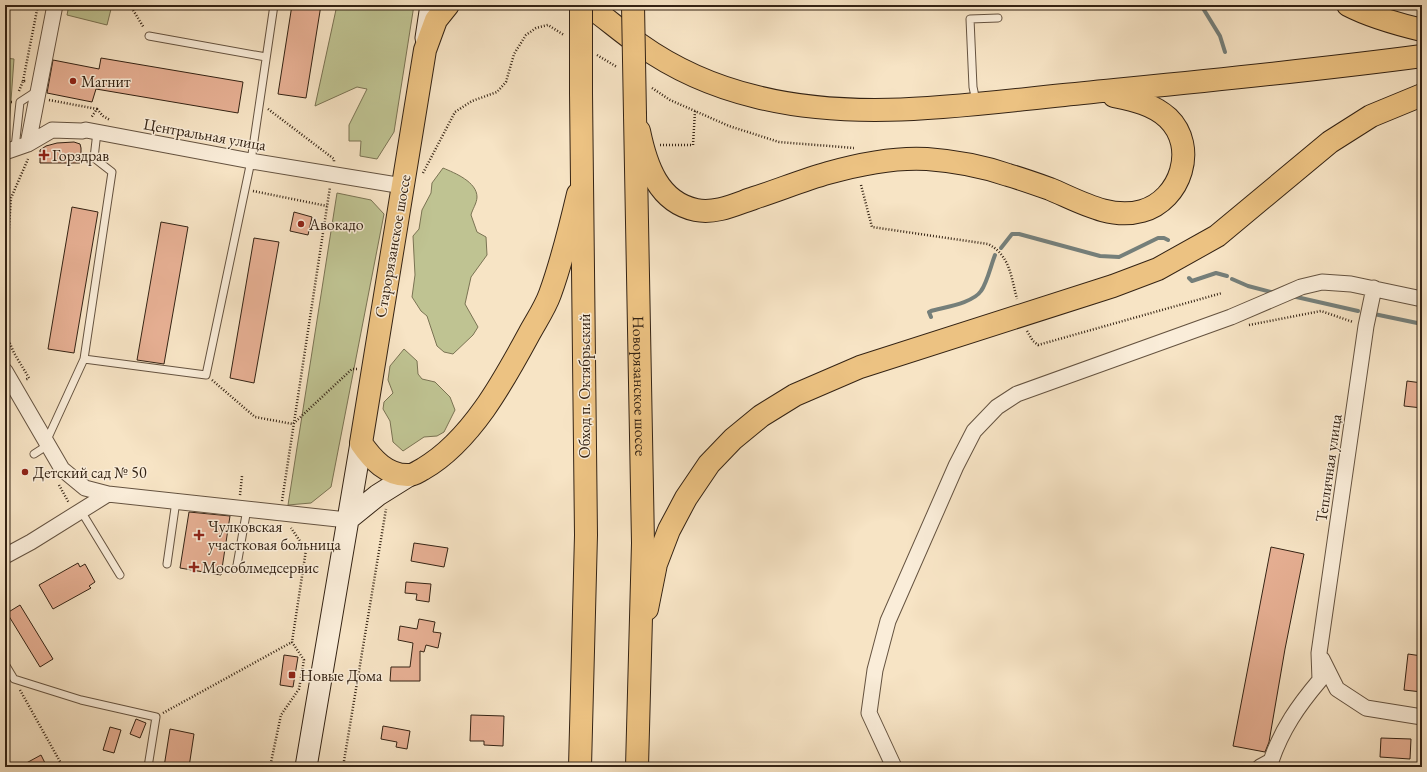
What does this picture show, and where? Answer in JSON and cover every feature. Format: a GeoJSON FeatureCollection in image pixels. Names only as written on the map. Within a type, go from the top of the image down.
{"type":"FeatureCollection","features":[{"type":"Feature","properties":{"kind":"main road"},"geometry":{"type":"LineString","coordinates":[[425,50],[430,5]]}},
{"type":"Feature","properties":{"kind":"main road","name":"Старорязанское шоссе"},"geometry":{"type":"LineString","coordinates":[[360,443],[371,371],[411,182],[425,50],[436,20],[448,5]]}},
{"type":"Feature","properties":{"kind":"main road","name":"Обход п. Октябрьский"},"geometry":{"type":"LineString","coordinates":[[580,767],[586,535],[581,5]]}},
{"type":"Feature","properties":{"kind":"main road","name":"Новорязанское шоссе"},"geometry":{"type":"LineString","coordinates":[[633,5],[643,543],[637,767]]}},
{"type":"Feature","properties":{"kind":"main road"},"geometry":{"type":"LineString","coordinates":[[1348,5],[1400,25],[1422,30]]}},
{"type":"Feature","properties":{"kind":"main road"},"geometry":{"type":"LineString","coordinates":[[593,8],[639,44],[678,68],[718,85],[757,97],[797,105],[842,109],[904,110],[1320,69],[1422,56]]}},
{"type":"Feature","properties":{"kind":"main road"},"geometry":{"type":"LineString","coordinates":[[1320,69],[1422,69]]}},
{"type":"Feature","properties":{"kind":"main road"},"geometry":{"type":"LineString","coordinates":[[635,115],[642,147],[653,177],[666,194],[681,206],[698,210],[714,210],[829,173],[864,164],[888,160],[926,159],[959,163],[1005,174],[1047,188],[1093,207],[1112,212],[1128,213],[1143,211],[1155,206],[1175,186],[1182,172],[1184,161],[1183,145],[1178,131],[1169,118],[1153,107],[1131,100],[1095,92]]}},
{"type":"Feature","properties":{"kind":"main road"},"geometry":{"type":"LineString","coordinates":[[641,643],[656,564],[669,530],[679,510],[709,464],[733,439],[761,416],[795,395],[860,367],[1113,286],[1158,268],[1217,236],[1330,142],[1371,116],[1422,95]]}},
{"type":"Feature","properties":{"kind":"main road"},"geometry":{"type":"LineString","coordinates":[[347,520],[378,496],[410,475],[431,464],[454,444],[485,408],[508,373],[550,295],[568,237],[582,171]]}},
{"type":"Feature","properties":{"kind":"main road"},"geometry":{"type":"LineString","coordinates":[[360,443],[379,464],[389,470],[410,475]]}},
{"type":"Feature","properties":{"kind":"main road"},"geometry":{"type":"LineString","coordinates":[[306,767],[360,443]]}},
{"type":"Feature","properties":{"kind":"street"},"geometry":{"type":"LineString","coordinates":[[19,150],[41,94],[55,5]]}},
{"type":"Feature","properties":{"kind":"street","name":"Центральная улица"},"geometry":{"type":"LineString","coordinates":[[19,150],[52,130],[86,130],[251,161],[411,182]]}},
{"type":"Feature","properties":{"kind":"street"},"geometry":{"type":"LineString","coordinates":[[894,767],[869,713],[874,670],[886,628],[956,466],[974,431],[997,407],[1016,394],[1231,317],[1301,287],[1322,282],[1351,284],[1422,299]]}},
{"type":"Feature","properties":{"kind":"street","name":"Тепличная улица"},"geometry":{"type":"LineString","coordinates":[[1268,765],[1291,718],[1303,699],[1320,680],[1319,653],[1366,326],[1374,288]]}},
{"type":"Feature","properties":{"kind":"street"},"geometry":{"type":"LineString","coordinates":[[5,370],[62,469],[86,488],[108,494],[347,520]]}},
{"type":"Feature","properties":{"kind":"street"},"geometry":{"type":"LineString","coordinates":[[5,556],[31,542],[108,494]]}},
{"type":"Feature","properties":{"kind":"street"},"geometry":{"type":"LineString","coordinates":[[1319,653],[1337,689],[1366,708],[1422,717]]}},
{"type":"Feature","properties":{"kind":"lane"},"geometry":{"type":"LineString","coordinates":[[84,359],[206,375],[251,161],[274,5]]}},
{"type":"Feature","properties":{"kind":"lane"},"geometry":{"type":"LineString","coordinates":[[976,103],[973,87],[970,19],[998,18]]}},
{"type":"Feature","properties":{"kind":"lane"},"geometry":{"type":"LineString","coordinates":[[149,36],[266,57]]}},
{"type":"Feature","properties":{"kind":"lane"},"geometry":{"type":"LineString","coordinates":[[34,454],[47,444],[84,359],[112,172],[94,158],[97,132]]}},
{"type":"Feature","properties":{"kind":"lane"},"geometry":{"type":"LineString","coordinates":[[167,564],[176,501]]}},
{"type":"Feature","properties":{"kind":"lane"},"geometry":{"type":"LineString","coordinates":[[238,565],[247,509]]}},
{"type":"Feature","properties":{"kind":"lane"},"geometry":{"type":"LineString","coordinates":[[81,511],[120,575]]}},
{"type":"Feature","properties":{"kind":"lane"},"geometry":{"type":"LineString","coordinates":[[5,664],[14,679],[81,700],[156,717],[148,767]]}},
{"type":"Feature","properties":{"kind":"path"},"geometry":{"type":"LineString","coordinates":[[24,81],[38,5]]}},
{"type":"Feature","properties":{"kind":"path"},"geometry":{"type":"LineString","coordinates":[[130,5],[149,36]]}},
{"type":"Feature","properties":{"kind":"path"},"geometry":{"type":"LineString","coordinates":[[411,182],[455,112],[472,101],[497,92],[506,82],[514,54],[526,36],[536,28],[548,25],[568,38]]}},
{"type":"Feature","properties":{"kind":"path"},"geometry":{"type":"LineString","coordinates":[[596,54],[622,71]]}},
{"type":"Feature","properties":{"kind":"path"},"geometry":{"type":"LineString","coordinates":[[650,87],[670,100],[728,126],[779,142],[854,147],[854,153]]}},
{"type":"Feature","properties":{"kind":"path"},"geometry":{"type":"LineString","coordinates":[[41,94],[97,109],[82,131]]}},
{"type":"Feature","properties":{"kind":"path"},"geometry":{"type":"LineString","coordinates":[[260,102],[334,158]]}},
{"type":"Feature","properties":{"kind":"path"},"geometry":{"type":"LineString","coordinates":[[656,145],[693,145],[695,111]]}},
{"type":"Feature","properties":{"kind":"path"},"geometry":{"type":"LineString","coordinates":[[5,285],[11,198],[19,150]]}},
{"type":"Feature","properties":{"kind":"path"},"geometry":{"type":"LineString","coordinates":[[270,767],[281,715],[299,689],[304,660],[292,642],[306,550],[280,512],[330,184]]}},
{"type":"Feature","properties":{"kind":"path"},"geometry":{"type":"LineString","coordinates":[[861,185],[872,227],[988,244],[995,248],[1006,262],[1017,299]]}},
{"type":"Feature","properties":{"kind":"path"},"geometry":{"type":"LineString","coordinates":[[245,189],[327,206]]}},
{"type":"Feature","properties":{"kind":"path"},"geometry":{"type":"LineString","coordinates":[[1026,327],[1033,341],[1038,345],[1222,293]]}},
{"type":"Feature","properties":{"kind":"path"},"geometry":{"type":"LineString","coordinates":[[1242,327],[1321,311],[1366,326]]}},
{"type":"Feature","properties":{"kind":"path"},"geometry":{"type":"LineString","coordinates":[[293,424],[352,368],[371,371]]}},
{"type":"Feature","properties":{"kind":"path"},"geometry":{"type":"LineString","coordinates":[[206,375],[255,417],[293,424]]}},
{"type":"Feature","properties":{"kind":"path"},"geometry":{"type":"LineString","coordinates":[[58,484],[70,504],[64,508]]}},
{"type":"Feature","properties":{"kind":"path"},"geometry":{"type":"LineString","coordinates":[[343,767],[386,507]]}},
{"type":"Feature","properties":{"kind":"path"},"geometry":{"type":"LineString","coordinates":[[156,717],[292,642]]}},
{"type":"Feature","properties":{"kind":"path"},"geometry":{"type":"LineString","coordinates":[[14,679],[63,767]]}},
{"type":"Feature","properties":{"kind":"green space"},"geometry":{"type":"Polygon","coordinates":[[[69,5],[112,5],[107,25],[67,15],[69,5]]]}},
{"type":"Feature","properties":{"kind":"green space"},"geometry":{"type":"Polygon","coordinates":[[[337,5],[414,5],[394,132],[377,159],[360,156],[361,141],[349,141],[349,125],[367,89],[357,87],[315,106],[337,5]]]}},
{"type":"Feature","properties":{"kind":"green space"},"geometry":{"type":"Polygon","coordinates":[[[5,58],[14,59],[9,128],[5,128],[5,58]]]}},
{"type":"Feature","properties":{"kind":"green space"},"geometry":{"type":"Polygon","coordinates":[[[443,168],[464,179],[476,192],[477,199],[471,215],[477,232],[486,237],[487,255],[471,277],[465,304],[478,327],[473,335],[453,354],[444,352],[437,346],[427,316],[421,311],[412,297],[415,275],[413,236],[419,229],[422,210],[431,193],[432,183],[443,168]]]}},
{"type":"Feature","properties":{"kind":"green space"},"geometry":{"type":"Polygon","coordinates":[[[337,193],[371,200],[384,214],[331,487],[311,503],[288,505],[337,193]]]}},
{"type":"Feature","properties":{"kind":"green space"},"geometry":{"type":"Polygon","coordinates":[[[404,349],[417,361],[418,374],[422,379],[435,382],[450,397],[455,410],[444,432],[437,436],[424,437],[403,451],[393,442],[390,421],[383,409],[384,402],[393,393],[388,380],[390,366],[404,349]]]}},
{"type":"Feature","properties":{"kind":"building"},"geometry":{"type":"Polygon","coordinates":[[[292,5],[321,5],[306,98],[278,94],[292,5]]]}},
{"type":"Feature","properties":{"kind":"building"},"geometry":{"type":"Polygon","coordinates":[[[101,58],[243,82],[238,113],[96,89],[92,102],[47,93],[53,60],[99,69],[101,58]]]}},
{"type":"Feature","properties":{"kind":"building"},"geometry":{"type":"Polygon","coordinates":[[[74,142],[80,144],[81,163],[40,163],[40,150],[46,146],[57,143],[74,142]]]}},
{"type":"Feature","properties":{"kind":"building"},"geometry":{"type":"Polygon","coordinates":[[[72,207],[98,212],[74,353],[48,349],[72,207]]]}},
{"type":"Feature","properties":{"kind":"building"},"geometry":{"type":"Polygon","coordinates":[[[294,212],[312,217],[308,235],[290,231],[294,212]]]}},
{"type":"Feature","properties":{"kind":"building"},"geometry":{"type":"Polygon","coordinates":[[[161,222],[188,227],[164,364],[137,360],[161,222]]]}},
{"type":"Feature","properties":{"kind":"building"},"geometry":{"type":"Polygon","coordinates":[[[254,238],[279,242],[254,383],[230,378],[254,238]]]}},
{"type":"Feature","properties":{"kind":"building"},"geometry":{"type":"Polygon","coordinates":[[[1407,381],[1422,383],[1422,408],[1404,406],[1407,381]]]}},
{"type":"Feature","properties":{"kind":"building"},"geometry":{"type":"Polygon","coordinates":[[[189,512],[230,516],[221,575],[180,568],[189,512]]]}},
{"type":"Feature","properties":{"kind":"building"},"geometry":{"type":"Polygon","coordinates":[[[414,543],[448,548],[444,567],[411,561],[414,543]]]}},
{"type":"Feature","properties":{"kind":"building"},"geometry":{"type":"Polygon","coordinates":[[[1271,547],[1304,554],[1285,649],[1269,742],[1265,752],[1233,746],[1271,547]]]}},
{"type":"Feature","properties":{"kind":"building"},"geometry":{"type":"Polygon","coordinates":[[[78,563],[80,567],[85,564],[95,582],[89,586],[91,588],[53,609],[39,585],[78,563]]]}},
{"type":"Feature","properties":{"kind":"building"},"geometry":{"type":"Polygon","coordinates":[[[406,582],[431,584],[429,602],[416,600],[417,594],[405,593],[406,582]]]}},
{"type":"Feature","properties":{"kind":"building"},"geometry":{"type":"Polygon","coordinates":[[[20,605],[53,659],[40,667],[7,613],[20,605]]]}},
{"type":"Feature","properties":{"kind":"building"},"geometry":{"type":"Polygon","coordinates":[[[419,619],[435,622],[433,632],[441,633],[438,648],[426,645],[424,652],[420,651],[420,681],[390,681],[391,667],[410,667],[413,643],[398,640],[400,626],[417,629],[419,619]]]}},
{"type":"Feature","properties":{"kind":"building"},"geometry":{"type":"Polygon","coordinates":[[[1408,654],[1422,656],[1422,692],[1404,690],[1408,654]]]}},
{"type":"Feature","properties":{"kind":"building"},"geometry":{"type":"Polygon","coordinates":[[[284,655],[298,657],[293,687],[280,685],[284,655]]]}},
{"type":"Feature","properties":{"kind":"building"},"geometry":{"type":"Polygon","coordinates":[[[471,715],[504,716],[503,746],[484,745],[484,741],[470,741],[471,715]]]}},
{"type":"Feature","properties":{"kind":"building"},"geometry":{"type":"Polygon","coordinates":[[[136,719],[146,723],[140,738],[130,734],[136,719]]]}},
{"type":"Feature","properties":{"kind":"building"},"geometry":{"type":"Polygon","coordinates":[[[383,726],[410,731],[407,749],[396,747],[397,742],[381,739],[383,726]]]}},
{"type":"Feature","properties":{"kind":"building"},"geometry":{"type":"Polygon","coordinates":[[[110,727],[121,730],[114,753],[103,750],[110,727]]]}},
{"type":"Feature","properties":{"kind":"building"},"geometry":{"type":"Polygon","coordinates":[[[170,729],[194,734],[189,767],[164,767],[170,729]]]}},
{"type":"Feature","properties":{"kind":"building"},"geometry":{"type":"Polygon","coordinates":[[[1381,738],[1411,739],[1410,759],[1380,757],[1381,738]]]}},
{"type":"Feature","properties":{"kind":"building"},"geometry":{"type":"Polygon","coordinates":[[[41,755],[47,767],[19,767],[41,755]]]}},
{"type":"Feature","properties":{"kind":"waterway"},"geometry":{"type":"LineString","coordinates":[[1201,5],[1220,36],[1225,52]]}},
{"type":"Feature","properties":{"kind":"waterway"},"geometry":{"type":"LineString","coordinates":[[1001,248],[1012,234],[1019,234],[1100,256],[1119,257],[1158,238],[1168,240]]}},
{"type":"Feature","properties":{"kind":"waterway"},"geometry":{"type":"LineString","coordinates":[[931,317],[929,312],[931,311],[965,302],[977,295],[985,283],[995,255]]}},
{"type":"Feature","properties":{"kind":"waterway"},"geometry":{"type":"LineString","coordinates":[[1189,278],[1192,281],[1216,273],[1227,276]]}},
{"type":"Feature","properties":{"kind":"waterway"},"geometry":{"type":"LineString","coordinates":[[1232,279],[1248,286],[1275,293]]}},
{"type":"Feature","properties":{"kind":"waterway"},"geometry":{"type":"LineString","coordinates":[[1292,296],[1358,311]]}},
{"type":"Feature","properties":{"kind":"waterway"},"geometry":{"type":"LineString","coordinates":[[1374,314],[1422,324]]}},
{"type":"Feature","properties":{"kind":"place","name":"Магнит"},"geometry":{"type":"Point","coordinates":[73,81]}},
{"type":"Feature","properties":{"kind":"place","name":"Горздрав"},"geometry":{"type":"Point","coordinates":[44,155]}},
{"type":"Feature","properties":{"kind":"place","name":"Авокадо"},"geometry":{"type":"Point","coordinates":[301,224]}},
{"type":"Feature","properties":{"kind":"place","name":"Детский сад № 50"},"geometry":{"type":"Point","coordinates":[25,472]}},
{"type":"Feature","properties":{"kind":"place","name":"Чулковская участковая больница"},"geometry":{"type":"Point","coordinates":[199,535]}},
{"type":"Feature","properties":{"kind":"place","name":"Мособлмедсервис"},"geometry":{"type":"Point","coordinates":[194,567]}},
{"type":"Feature","properties":{"kind":"place","name":"Новые Дома"},"geometry":{"type":"Point","coordinates":[292,675]}}]}
